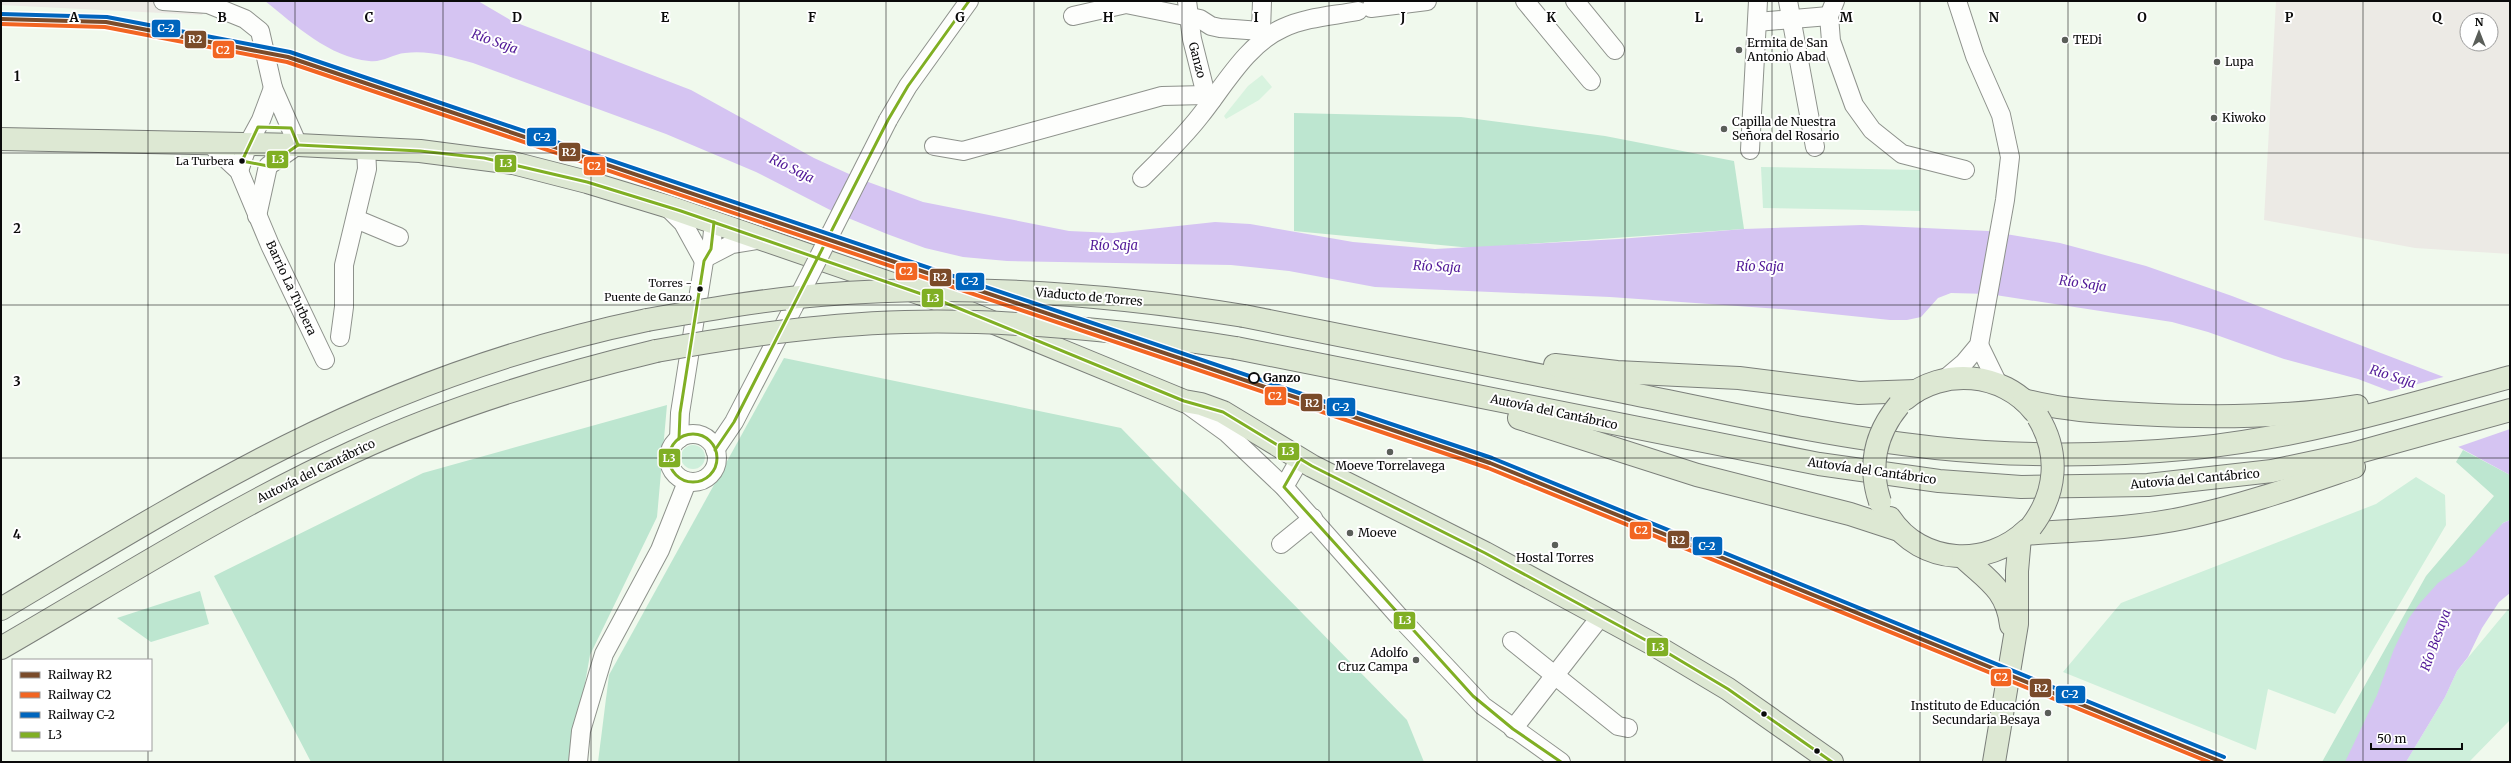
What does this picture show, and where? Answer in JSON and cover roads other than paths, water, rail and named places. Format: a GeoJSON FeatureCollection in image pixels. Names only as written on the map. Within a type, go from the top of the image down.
{"type":"FeatureCollection","features":[{"type":"Feature","properties":{"kind":"highway"},"geometry":{"type":"LineString","coordinates":[[1,139],[140,143],[217,150],[247,151],[294,136],[366,148],[456,155],[513,163],[587,182],[666,206],[764,239],[936,299],[1184,401],[1201,404],[1223,412],[1300,459],[1485,554],[1601,616],[1728,689],[1831,762]]}},
{"type":"Feature","properties":{"kind":"highway","name":"Viaducto de Torres"},"geometry":{"type":"LineString","coordinates":[[1,609],[234,474],[344,419],[422,386],[491,362],[583,335],[647,320],[819,295],[942,289],[1105,297],[1244,316]]}},
{"type":"Feature","properties":{"kind":"highway"},"geometry":{"type":"LineString","coordinates":[[1244,316],[1335,328],[1585,369],[1739,378],[1859,393],[1916,391]]}},
{"type":"Feature","properties":{"kind":"highway"},"geometry":{"type":"LineString","coordinates":[[1244,316],[1690,406],[1842,434],[1938,448],[2043,454],[2154,451],[2225,444],[2300,423],[2510,372]]}},
{"type":"Feature","properties":{"kind":"highway","name":"Autovía del Cantábrico"},"geometry":{"type":"LineString","coordinates":[[1,648],[250,504],[353,452],[428,420],[554,377],[656,352],[793,331],[876,323],[951,321],[1088,328],[1240,349],[1819,464],[1938,481],[2021,487],[2148,485],[2272,472],[2354,461],[2510,410]]}},
{"type":"Feature","properties":{"kind":"highway"},"geometry":{"type":"LineString","coordinates":[[1240,349],[1511,416],[1697,475],[1850,514],[1899,530],[1928,550],[1963,557],[1993,552],[2025,533],[2143,524],[2185,518]]}},
{"type":"Feature","properties":{"kind":"highway"},"geometry":{"type":"LineString","coordinates":[[2024,400],[2065,409],[2176,416],[2233,417],[2300,423],[2393,411],[2510,376]]}},
{"type":"Feature","properties":{"kind":"highway"},"geometry":{"type":"LineString","coordinates":[[1899,530],[1880,502],[1874,479],[1876,445],[1885,424],[1898,405],[1916,391],[1945,379],[1977,378],[1998,384],[2024,400],[2038,417],[2051,446],[2053,473],[2048,499],[2025,533],[2017,571],[2018,624],[1994,762]]}},
{"type":"Feature","properties":{"kind":"highway"},"geometry":{"type":"LineString","coordinates":[[2018,596],[2030,557],[2036,548],[2049,539],[2125,530],[2185,518],[2233,506],[2354,461],[2510,420]]}},
{"type":"Feature","properties":{"kind":"highway"},"geometry":{"type":"LineString","coordinates":[[1963,557],[1984,574],[2001,594],[2009,613],[2013,648]]}},
{"type":"Feature","properties":{"kind":"street"},"geometry":{"type":"LineString","coordinates":[[163,1],[208,4],[245,19],[260,32],[272,83],[294,136],[268,166],[257,216]]}},
{"type":"Feature","properties":{"kind":"street"},"geometry":{"type":"LineString","coordinates":[[715,450],[734,422],[888,120],[908,86],[969,1]]}},
{"type":"Feature","properties":{"kind":"street"},"geometry":{"type":"LineString","coordinates":[[1142,178],[1190,128],[1209,97],[1254,48],[1264,34],[1262,1]]}},
{"type":"Feature","properties":{"kind":"street"},"geometry":{"type":"LineString","coordinates":[[1319,16],[1336,1]]}},
{"type":"Feature","properties":{"kind":"street"},"geometry":{"type":"LineString","coordinates":[[1074,16],[1126,4],[1188,9],[1220,28],[1264,34],[1298,22],[1362,5],[1427,1]]}},
{"type":"Feature","properties":{"kind":"street"},"geometry":{"type":"LineString","coordinates":[[1525,1],[1591,81]]}},
{"type":"Feature","properties":{"kind":"street"},"geometry":{"type":"LineString","coordinates":[[1575,1],[1615,50]]}},
{"type":"Feature","properties":{"kind":"street"},"geometry":{"type":"LineString","coordinates":[[1750,150],[1758,1]]}},
{"type":"Feature","properties":{"kind":"street"},"geometry":{"type":"LineString","coordinates":[[1788,1],[1814,147]]}},
{"type":"Feature","properties":{"kind":"street"},"geometry":{"type":"LineString","coordinates":[[1945,379],[1964,363],[1979,345],[2005,200],[2010,157],[2008,140],[2001,115],[1975,56],[1957,1]]}},
{"type":"Feature","properties":{"kind":"street","name":"Ganzo"},"geometry":{"type":"LineString","coordinates":[[1188,9],[1192,39],[1209,97]]}},
{"type":"Feature","properties":{"kind":"street"},"geometry":{"type":"LineString","coordinates":[[1757,22],[1792,19],[1832,9],[1831,41],[1840,70],[1854,105],[1872,130],[1902,154],[1965,170]]}},
{"type":"Feature","properties":{"kind":"street"},"geometry":{"type":"LineString","coordinates":[[268,166],[247,151],[272,83]]}},
{"type":"Feature","properties":{"kind":"street"},"geometry":{"type":"LineString","coordinates":[[934,146],[963,151],[1162,96],[1209,97]]}},
{"type":"Feature","properties":{"kind":"street"},"geometry":{"type":"LineString","coordinates":[[340,337],[344,307],[344,265],[367,169],[366,148]]}},
{"type":"Feature","properties":{"kind":"street","name":"Barrio La Turbera"},"geometry":{"type":"LineString","coordinates":[[247,151],[257,216],[325,360]]}},
{"type":"Feature","properties":{"kind":"street"},"geometry":{"type":"LineString","coordinates":[[666,206],[683,223],[704,257]]}},
{"type":"Feature","properties":{"kind":"street"},"geometry":{"type":"LineString","coordinates":[[356,220],[399,237]]}},
{"type":"Feature","properties":{"kind":"street"},"geometry":{"type":"LineString","coordinates":[[679,439],[680,413],[704,257],[714,222]]}},
{"type":"Feature","properties":{"kind":"street"},"geometry":{"type":"LineString","coordinates":[[704,257],[732,244],[764,239]]}},
{"type":"Feature","properties":{"kind":"street"},"geometry":{"type":"LineString","coordinates":[[1979,345],[1998,384]]}},
{"type":"Feature","properties":{"kind":"street"},"geometry":{"type":"LineString","coordinates":[[1184,401],[1227,433],[1284,487],[1483,706],[1561,762]]}},
{"type":"Feature","properties":{"kind":"street"},"geometry":{"type":"LineString","coordinates":[[685,436],[700,436],[706,439],[715,450],[717,458],[713,472],[702,481],[687,482],[680,479],[670,467],[670,452],[679,439],[685,436]]}},
{"type":"Feature","properties":{"kind":"street"},"geometry":{"type":"LineString","coordinates":[[1284,487],[1300,459]]}},
{"type":"Feature","properties":{"kind":"street"},"geometry":{"type":"LineString","coordinates":[[578,762],[581,731],[604,654],[660,550],[687,482]]}},
{"type":"Feature","properties":{"kind":"street"},"geometry":{"type":"LineString","coordinates":[[1281,544],[1313,518]]}},
{"type":"Feature","properties":{"kind":"street"},"geometry":{"type":"LineString","coordinates":[[1513,729],[1601,616]]}},
{"type":"Feature","properties":{"kind":"street"},"geometry":{"type":"LineString","coordinates":[[1512,641],[1618,726],[1628,728]]}},
{"type":"Feature","properties":{"kind":"water","name":"Río Saja"},"geometry":{"type":"Polygon","coordinates":[[[265,1],[478,1],[512,21],[691,90],[814,158],[860,179],[923,202],[1069,231],[1113,233],[1215,222],[1250,224],[1353,242],[1435,249],[1619,239],[1744,229],[1862,225],[1988,231],[2060,243],[2146,266],[2232,296],[2449,379],[2510,410],[2510,475],[2453,444],[2400,395],[2358,379],[2284,359],[2208,332],[2172,322],[1989,294],[1951,293],[1938,298],[1921,317],[1907,320],[1890,320],[1794,310],[1610,297],[1375,287],[1289,271],[1231,265],[1007,261],[963,257],[925,248],[887,234],[836,213],[756,172],[666,134],[473,63],[423,52],[401,54],[383,60],[374,61],[354,58],[340,53],[326,47],[313,38],[265,1]]]}},
{"type":"Feature","properties":{"kind":"water","name":"Río Besaya"},"geometry":{"type":"Polygon","coordinates":[[[2510,520],[2510,593],[2499,602],[2482,628],[2468,657],[2457,671],[2445,697],[2406,762],[2345,762],[2377,695],[2394,649],[2409,618],[2438,583],[2465,564],[2503,523],[2510,520]]]}},
{"type":"Feature","properties":{"kind":"rail line","name":"C-2"},"geometry":{"type":"LineString","coordinates":[[1,14],[107,17],[290,52],[1492,458],[2224,757]]}},
{"type":"Feature","properties":{"kind":"rail line","name":"R2"},"geometry":{"type":"LineString","coordinates":[[1,19],[106,22],[288,57],[1490,463],[2222,762]]}},
{"type":"Feature","properties":{"kind":"rail line","name":"C2"},"geometry":{"type":"LineString","coordinates":[[1,24],[105,27],[287,62],[1488,468],[2209,762]]}},
{"type":"Feature","properties":{"kind":"place","name":"TEDi"},"geometry":{"type":"Point","coordinates":[2065,40]}},
{"type":"Feature","properties":{"kind":"place","name":"Ermita de San Antonio Abad"},"geometry":{"type":"Point","coordinates":[1739,50]}},
{"type":"Feature","properties":{"kind":"place","name":"Lupa"},"geometry":{"type":"Point","coordinates":[2217,62]}},
{"type":"Feature","properties":{"kind":"place","name":"Kiwoko"},"geometry":{"type":"Point","coordinates":[2214,118]}},
{"type":"Feature","properties":{"kind":"place","name":"Capilla de Nuestra Señora del Rosario"},"geometry":{"type":"Point","coordinates":[1724,129]}},
{"type":"Feature","properties":{"kind":"place","name":"La Turbera"},"geometry":{"type":"Point","coordinates":[242,161]}},
{"type":"Feature","properties":{"kind":"place","name":"Torres - Puente de Ganzo"},"geometry":{"type":"Point","coordinates":[700,289]}},
{"type":"Feature","properties":{"kind":"place","name":"Ganzo"},"geometry":{"type":"Point","coordinates":[1254,378]}},
{"type":"Feature","properties":{"kind":"place","name":"Moeve Torrelavega"},"geometry":{"type":"Point","coordinates":[1390,452]}},
{"type":"Feature","properties":{"kind":"place","name":"Moeve"},"geometry":{"type":"Point","coordinates":[1350,533]}},
{"type":"Feature","properties":{"kind":"place","name":"Hostal Torres"},"geometry":{"type":"Point","coordinates":[1555,545]}},
{"type":"Feature","properties":{"kind":"place","name":"Adolfo Cruz Campa"},"geometry":{"type":"Point","coordinates":[1416,660]}},
{"type":"Feature","properties":{"kind":"place","name":"Instituto de Educación Secundaria Besaya"},"geometry":{"type":"Point","coordinates":[2048,713]}}]}
